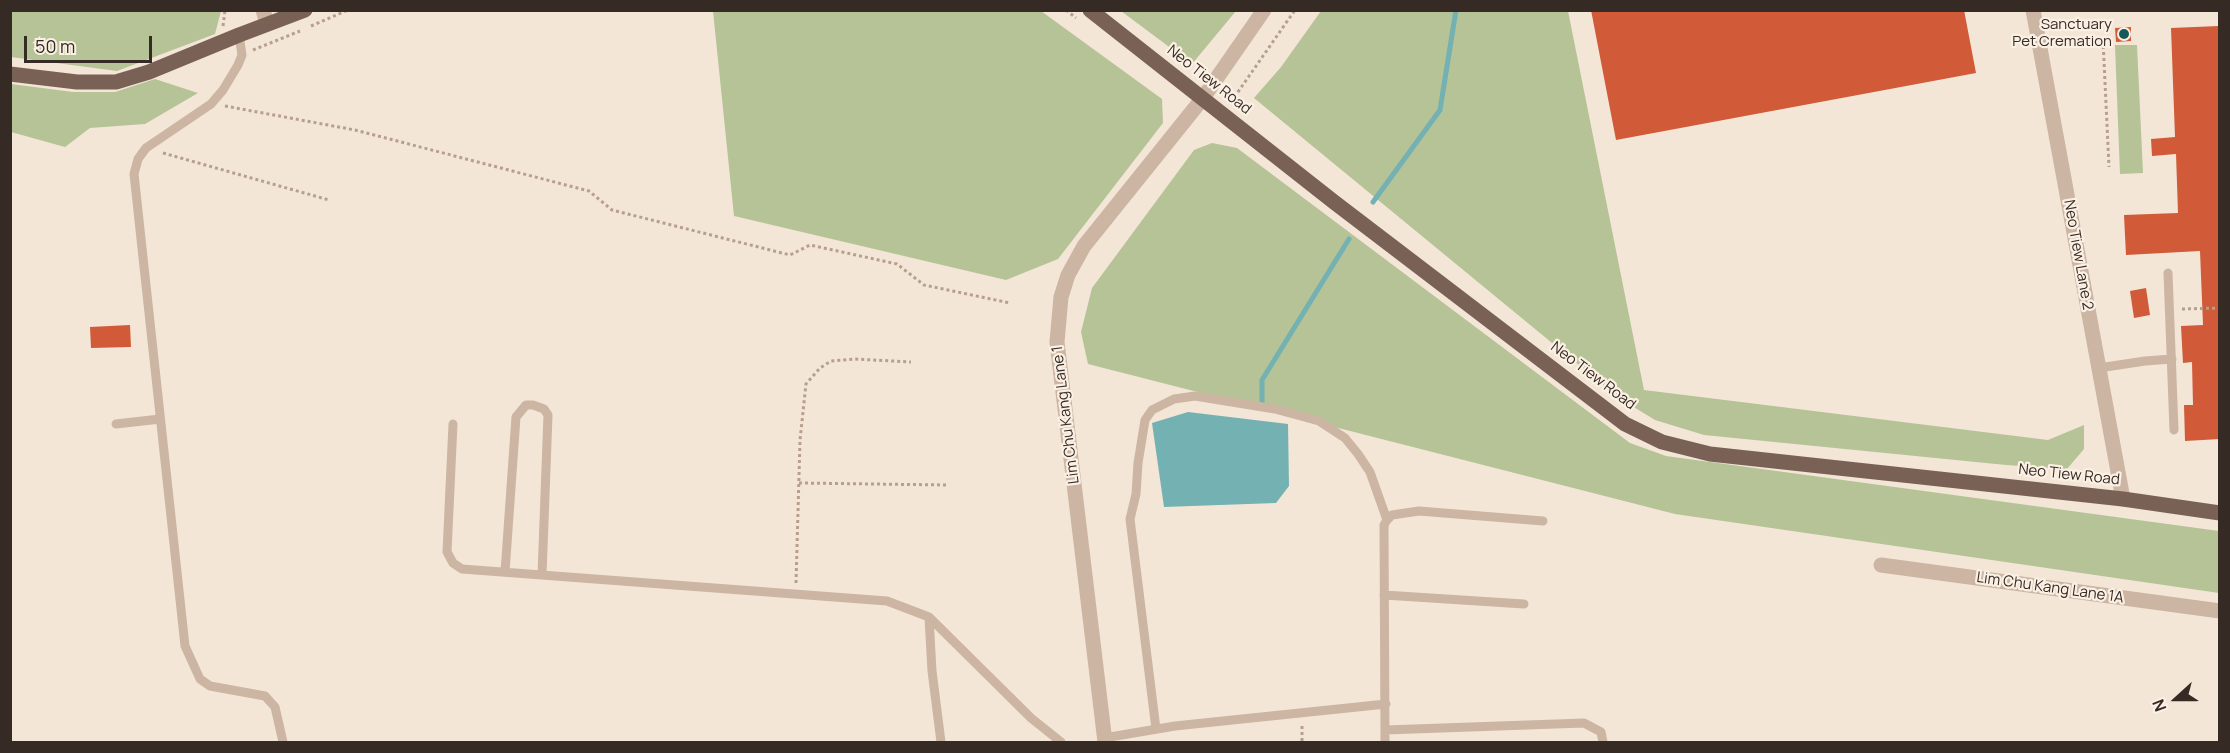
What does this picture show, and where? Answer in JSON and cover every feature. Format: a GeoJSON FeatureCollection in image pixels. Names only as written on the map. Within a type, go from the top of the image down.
{"type":"FeatureCollection","features":[{"type":"Feature","properties":{"kind":"main road"},"geometry":{"type":"LineString","coordinates":[[10,74],[77,82],[116,82],[149,72],[239,35],[265,17],[305,10]]}},
{"type":"Feature","properties":{"kind":"main road","name":"Neo Tiew Road"},"geometry":{"type":"LineString","coordinates":[[1090,10],[1334,202],[1625,424],[1662,442],[1710,454],[2123,499],[2220,513]]}},
{"type":"Feature","properties":{"kind":"street","name":"Lim Chu Kang Lane 1"},"geometry":{"type":"LineString","coordinates":[[1105,740],[1057,342],[1061,297],[1068,276],[1084,246],[1203,98],[1264,10]]}},
{"type":"Feature","properties":{"kind":"street","name":"Neo Tiew Lane 2"},"geometry":{"type":"LineString","coordinates":[[2033,10],[2123,499]]}},
{"type":"Feature","properties":{"kind":"street","name":"Lim Chu Kang Lane 1A"},"geometry":{"type":"LineString","coordinates":[[1881,565],[2220,611]]}},
{"type":"Feature","properties":{"kind":"lane"},"geometry":{"type":"LineString","coordinates":[[239,35],[242,55],[233,73],[211,104],[146,148],[138,159],[134,174],[185,646],[200,679],[210,686],[265,696],[274,707],[283,742]]}},
{"type":"Feature","properties":{"kind":"lane"},"geometry":{"type":"LineString","coordinates":[[2168,273],[2174,430]]}},
{"type":"Feature","properties":{"kind":"lane"},"geometry":{"type":"LineString","coordinates":[[2099,368],[2172,359]]}},
{"type":"Feature","properties":{"kind":"lane"},"geometry":{"type":"LineString","coordinates":[[1156,729],[1130,519],[1136,494],[1145,420],[1152,410],[1174,399],[1195,396],[1275,409],[1318,421],[1345,438],[1358,454],[1370,472],[1387,520]]}},
{"type":"Feature","properties":{"kind":"lane"},"geometry":{"type":"LineString","coordinates":[[505,572],[516,417],[526,405],[533,405],[544,409],[548,416],[542,574]]}},
{"type":"Feature","properties":{"kind":"lane"},"geometry":{"type":"LineString","coordinates":[[117,424],[160,419]]}},
{"type":"Feature","properties":{"kind":"lane"},"geometry":{"type":"LineString","coordinates":[[453,424],[447,552],[453,563],[462,569],[887,601],[929,617],[1031,718],[1060,742]]}},
{"type":"Feature","properties":{"kind":"lane"},"geometry":{"type":"LineString","coordinates":[[1385,742],[1384,525],[1387,520],[1392,515],[1419,512],[1543,521]]}},
{"type":"Feature","properties":{"kind":"lane"},"geometry":{"type":"LineString","coordinates":[[1384,595],[1524,604]]}},
{"type":"Feature","properties":{"kind":"lane"},"geometry":{"type":"LineString","coordinates":[[929,617],[940,742]]}},
{"type":"Feature","properties":{"kind":"lane"},"geometry":{"type":"LineString","coordinates":[[1105,740],[1156,729],[1386,704]]}},
{"type":"Feature","properties":{"kind":"lane"},"geometry":{"type":"LineString","coordinates":[[1385,730],[1584,723],[1601,732],[1603,742]]}},
{"type":"Feature","properties":{"kind":"path"},"geometry":{"type":"LineString","coordinates":[[242,55],[348,10]]}},
{"type":"Feature","properties":{"kind":"path"},"geometry":{"type":"LineString","coordinates":[[1223,113],[1295,10]]}},
{"type":"Feature","properties":{"kind":"path"},"geometry":{"type":"LineString","coordinates":[[2103,40],[2109,167]]}},
{"type":"Feature","properties":{"kind":"path"},"geometry":{"type":"LineString","coordinates":[[211,104],[355,130],[567,185],[589,191],[612,210],[790,255],[810,245],[897,264],[924,285],[1010,303]]}},
{"type":"Feature","properties":{"kind":"path"},"geometry":{"type":"LineString","coordinates":[[146,148],[329,200]]}},
{"type":"Feature","properties":{"kind":"path"},"geometry":{"type":"LineString","coordinates":[[2170,309],[2220,308]]}},
{"type":"Feature","properties":{"kind":"path"},"geometry":{"type":"LineString","coordinates":[[795,594],[800,440],[806,384],[820,368],[831,361],[911,362]]}},
{"type":"Feature","properties":{"kind":"path"},"geometry":{"type":"LineString","coordinates":[[799,483],[947,485]]}},
{"type":"Feature","properties":{"kind":"green space"},"geometry":{"type":"Polygon","coordinates":[[[11,10],[221,11],[215,34],[117,71],[11,57],[11,10]]]}},
{"type":"Feature","properties":{"kind":"green space"},"geometry":{"type":"Polygon","coordinates":[[[713,11],[1041,11],[1162,99],[1163,123],[1058,259],[1006,280],[734,216],[713,11]]]}},
{"type":"Feature","properties":{"kind":"green space"},"geometry":{"type":"Polygon","coordinates":[[[1121,11],[1236,11],[1192,64],[1121,11]]]}},
{"type":"Feature","properties":{"kind":"green space"},"geometry":{"type":"Polygon","coordinates":[[[1321,11],[1568,11],[1644,390],[2048,440],[2084,425],[2084,449],[2067,469],[2006,465],[1704,435],[1655,420],[1619,398],[1254,98],[1281,67],[1321,11]]]}},
{"type":"Feature","properties":{"kind":"green space"},"geometry":{"type":"Polygon","coordinates":[[[2115,45],[2137,45],[2143,173],[2120,174],[2115,45]]]}},
{"type":"Feature","properties":{"kind":"green space"},"geometry":{"type":"Polygon","coordinates":[[[155,79],[198,93],[145,124],[90,128],[65,147],[11,132],[11,84],[73,92],[115,92],[155,79]]]}},
{"type":"Feature","properties":{"kind":"green space"},"geometry":{"type":"Polygon","coordinates":[[[1212,143],[1237,148],[1630,443],[1666,456],[2219,531],[2219,593],[1675,514],[1088,364],[1081,332],[1092,288],[1194,150],[1212,143]]]}},
{"type":"Feature","properties":{"kind":"water"},"geometry":{"type":"Polygon","coordinates":[[[1188,412],[1288,424],[1289,486],[1276,503],[1164,507],[1152,423],[1188,412]]]}},
{"type":"Feature","properties":{"kind":"building"},"geometry":{"type":"Polygon","coordinates":[[[1591,10],[1964,10],[1976,73],[1616,140],[1591,10]]]}},
{"type":"Feature","properties":{"kind":"building"},"geometry":{"type":"Polygon","coordinates":[[[2219,26],[2220,439],[2185,441],[2184,405],[2193,405],[2192,362],[2183,363],[2181,326],[2203,325],[2200,251],[2126,255],[2124,215],[2178,213],[2176,154],[2152,156],[2151,139],[2175,137],[2171,28],[2219,26]]]}},
{"type":"Feature","properties":{"kind":"building"},"geometry":{"type":"Polygon","coordinates":[[[2131,27],[2131,41],[2116,42],[2115,28],[2131,27]]]}},
{"type":"Feature","properties":{"kind":"building"},"geometry":{"type":"Polygon","coordinates":[[[2146,288],[2150,315],[2134,318],[2130,291],[2146,288]]]}},
{"type":"Feature","properties":{"kind":"building"},"geometry":{"type":"Polygon","coordinates":[[[130,325],[131,347],[91,348],[90,327],[130,325]]]}},
{"type":"Feature","properties":{"kind":"waterway"},"geometry":{"type":"LineString","coordinates":[[1373,202],[1440,110],[1456,10]]}},
{"type":"Feature","properties":{"kind":"waterway"},"geometry":{"type":"LineString","coordinates":[[1262,404],[1262,380],[1349,239]]}},
{"type":"Feature","properties":{"kind":"place","name":"Sanctuary Pet Cremation"},"geometry":{"type":"Point","coordinates":[2124,34]}}]}
